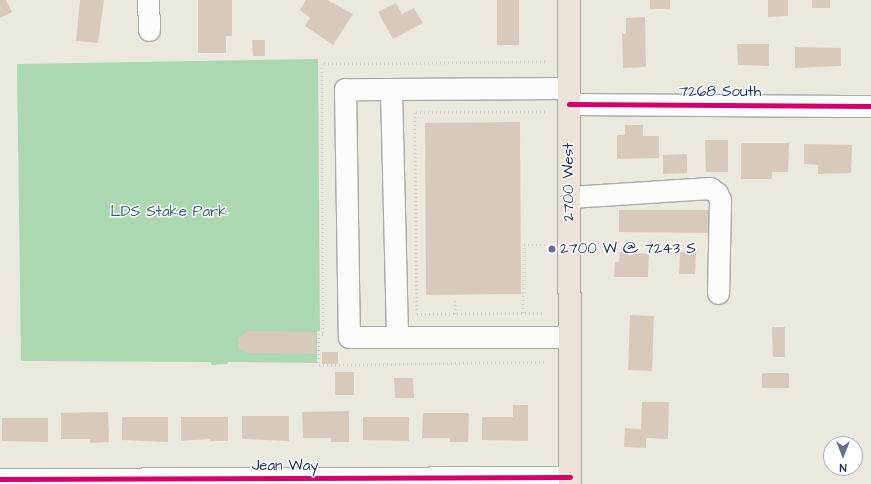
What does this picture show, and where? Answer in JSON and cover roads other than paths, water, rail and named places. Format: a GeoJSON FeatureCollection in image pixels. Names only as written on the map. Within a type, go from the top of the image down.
{"type":"FeatureCollection","features":[{"type":"Feature","properties":{"kind":"main road","name":"2700 West"},"geometry":{"type":"LineString","coordinates":[[569,0],[570,480]]}},
{"type":"Feature","properties":{"kind":"street"},"geometry":{"type":"LineString","coordinates":[[148,0],[149,30]]}},
{"type":"Feature","properties":{"kind":"street","name":"7268 South"},"geometry":{"type":"LineString","coordinates":[[396,337],[349,337],[345,89],[391,89],[871,106]]}},
{"type":"Feature","properties":{"kind":"street"},"geometry":{"type":"LineString","coordinates":[[391,89],[396,337],[570,337]]}},
{"type":"Feature","properties":{"kind":"street"},"geometry":{"type":"LineString","coordinates":[[570,197],[710,188],[717,193],[720,200],[718,293]]}},
{"type":"Feature","properties":{"kind":"street","name":"Jean Way"},"geometry":{"type":"LineString","coordinates":[[0,479],[570,480]]}},
{"type":"Feature","properties":{"kind":"place","name":"2700 W @ 7243 S"},"geometry":{"type":"Point","coordinates":[552,249]}},
{"type":"Feature","properties":{"kind":"park label","name":"LDS Stake Park"},"geometry":{"type":"Point","coordinates":[169,212]}}]}
